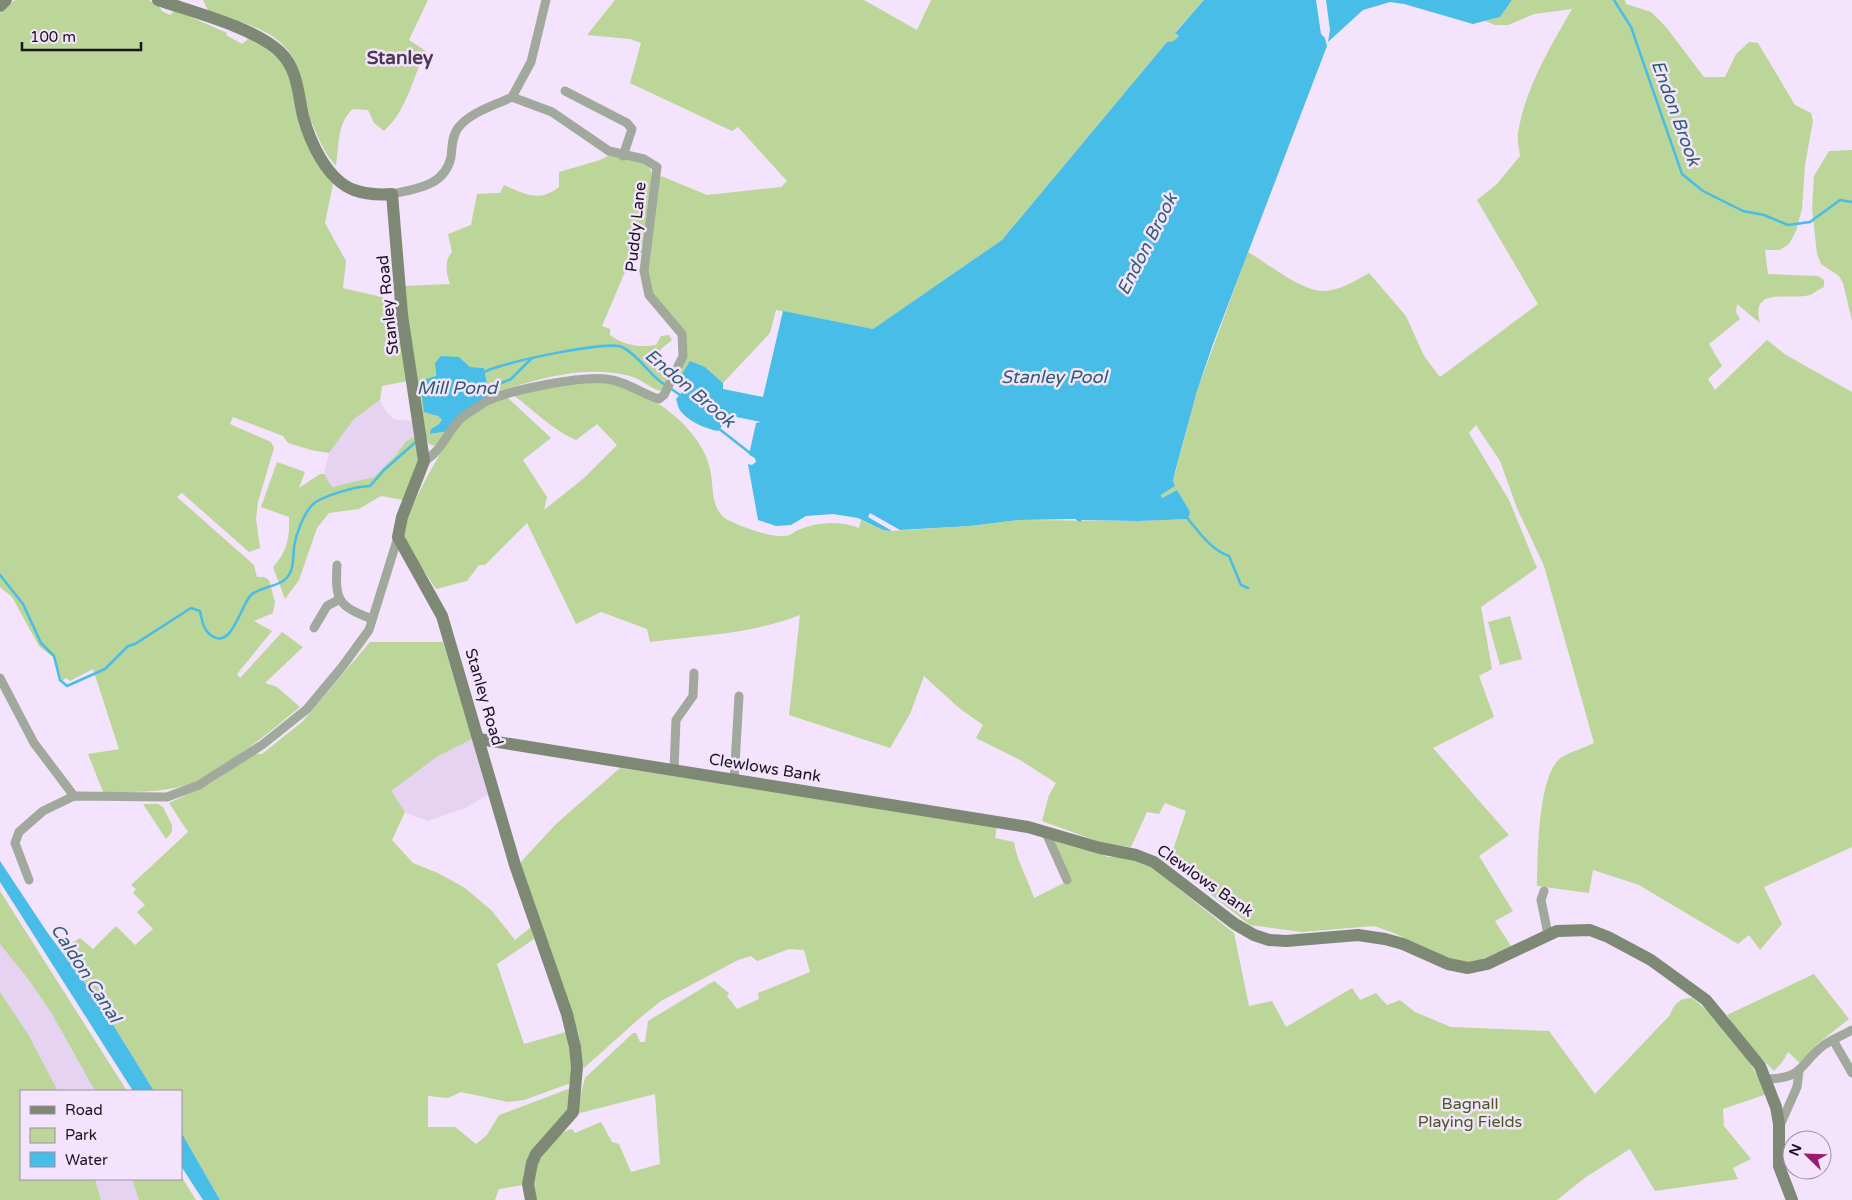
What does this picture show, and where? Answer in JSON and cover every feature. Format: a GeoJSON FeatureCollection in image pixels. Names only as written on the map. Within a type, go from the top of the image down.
{"type":"FeatureCollection","features":[{"type":"Feature","properties":{"kind":"street"},"geometry":{"type":"LineString","coordinates":[[0,6],[6,0]]}},
{"type":"Feature","properties":{"kind":"street"},"geometry":{"type":"LineString","coordinates":[[158,0],[218,20],[248,33],[279,51],[291,67],[311,138],[332,172],[354,190],[392,194],[422,188],[435,182],[444,173],[450,160],[453,137],[464,121],[512,97],[531,62],[546,0]]}},
{"type":"Feature","properties":{"kind":"street"},"geometry":{"type":"LineString","coordinates":[[565,91],[627,123],[632,128],[623,156]]}},
{"type":"Feature","properties":{"kind":"street","name":"Puddy Lane"},"geometry":{"type":"LineString","coordinates":[[424,461],[434,456],[462,417],[488,401],[513,392],[593,379],[607,379],[628,385],[659,399],[666,392],[683,356],[682,334],[649,295],[645,284],[644,271],[657,167],[644,159],[623,156],[610,151],[552,112],[512,97]]}},
{"type":"Feature","properties":{"kind":"street","name":"Stanley Road"},"geometry":{"type":"LineString","coordinates":[[392,194],[402,315],[424,446],[424,461],[402,517],[398,537],[442,616],[515,865],[567,1014],[577,1067],[572,1112],[536,1154],[532,1163],[528,1184],[531,1200]]}},
{"type":"Feature","properties":{"kind":"street"},"geometry":{"type":"LineString","coordinates":[[28,880],[15,844],[19,832],[44,811],[74,796],[167,797],[200,785],[262,746],[307,709],[342,667],[369,630],[398,537]]}},
{"type":"Feature","properties":{"kind":"street"},"geometry":{"type":"LineString","coordinates":[[337,565],[336,589],[340,599],[347,608],[372,619]]}},
{"type":"Feature","properties":{"kind":"street"},"geometry":{"type":"LineString","coordinates":[[314,628],[327,606],[340,599]]}},
{"type":"Feature","properties":{"kind":"street"},"geometry":{"type":"LineString","coordinates":[[674,770],[676,720],[693,696],[694,673]]}},
{"type":"Feature","properties":{"kind":"street"},"geometry":{"type":"LineString","coordinates":[[0,678],[34,743],[74,796]]}},
{"type":"Feature","properties":{"kind":"street"},"geometry":{"type":"LineString","coordinates":[[734,781],[739,696]]}},
{"type":"Feature","properties":{"kind":"street","name":"Clewlows Bank"},"geometry":{"type":"LineString","coordinates":[[479,739],[734,781],[983,819],[1136,855],[1154,862],[1235,924],[1254,935],[1269,940],[1286,941],[1358,935],[1403,944],[1448,964],[1468,968],[1488,964],[1548,934],[1568,929],[1590,930],[1608,937],[1651,960],[1706,1000],[1760,1066],[1776,1107],[1779,1124],[1779,1166],[1792,1200]]}},
{"type":"Feature","properties":{"kind":"street"},"geometry":{"type":"LineString","coordinates":[[1046,833],[1067,880]]}},
{"type":"Feature","properties":{"kind":"street"},"geometry":{"type":"LineString","coordinates":[[1544,891],[1541,900],[1548,934]]}},
{"type":"Feature","properties":{"kind":"street"},"geometry":{"type":"LineString","coordinates":[[1766,1079],[1789,1077],[1799,1071],[1815,1053],[1833,1040],[1852,1030]]}},
{"type":"Feature","properties":{"kind":"street"},"geometry":{"type":"LineString","coordinates":[[1833,1040],[1852,1073]]}},
{"type":"Feature","properties":{"kind":"street"},"geometry":{"type":"LineString","coordinates":[[1779,1124],[1797,1087],[1799,1071]]}},
{"type":"Feature","properties":{"kind":"shaded area"},"geometry":{"type":"Polygon","coordinates":[[[380,400],[386,412],[394,419],[410,421],[414,419],[417,435],[405,442],[397,454],[375,477],[332,487],[324,474],[329,453],[354,419],[380,400]]]}},
{"type":"Feature","properties":{"kind":"shaded area"},"geometry":{"type":"Polygon","coordinates":[[[472,739],[488,795],[465,808],[428,821],[405,812],[390,791],[438,756],[472,739]]]}},
{"type":"Feature","properties":{"kind":"shaded area"},"geometry":{"type":"Polygon","coordinates":[[[0,944],[28,979],[52,1014],[94,1090],[57,1090],[28,1034],[0,992],[0,944]]]}},
{"type":"Feature","properties":{"kind":"shaded area"},"geometry":{"type":"Polygon","coordinates":[[[95,1180],[132,1180],[139,1200],[101,1200],[95,1180]]]}},
{"type":"Feature","properties":{"kind":"green space"},"geometry":{"type":"Polygon","coordinates":[[[15,0],[149,0],[170,15],[175,10],[227,33],[226,35],[242,44],[248,39],[262,46],[283,62],[322,171],[333,184],[325,223],[346,261],[343,288],[398,301],[408,381],[382,386],[380,400],[354,419],[329,453],[288,443],[283,436],[233,417],[230,424],[271,442],[274,448],[258,502],[256,519],[260,548],[249,552],[182,493],[177,497],[254,565],[257,577],[264,577],[269,580],[275,602],[273,613],[254,621],[272,631],[237,674],[240,678],[282,632],[303,647],[265,683],[277,687],[300,707],[261,739],[214,772],[199,780],[176,788],[145,792],[103,792],[88,754],[119,749],[93,669],[70,681],[66,678],[62,681],[53,657],[39,646],[12,597],[0,587],[0,13],[15,0]]]}},
{"type":"Feature","properties":{"kind":"green space"},"geometry":{"type":"Polygon","coordinates":[[[203,0],[428,0],[409,40],[426,51],[404,103],[392,123],[384,131],[374,123],[368,110],[353,109],[348,114],[341,128],[336,166],[329,158],[311,122],[297,67],[283,45],[272,36],[248,24],[209,12],[203,0]]]}},
{"type":"Feature","properties":{"kind":"green space"},"geometry":{"type":"Polygon","coordinates":[[[615,0],[864,0],[917,30],[931,0],[1204,0],[1175,32],[1179,36],[1175,41],[1167,42],[1002,240],[873,329],[776,310],[770,333],[723,383],[705,367],[682,374],[679,385],[673,381],[687,345],[651,293],[647,267],[658,181],[661,176],[707,195],[781,187],[787,181],[738,127],[732,131],[630,83],[641,43],[630,39],[587,35],[615,0]]]}},
{"type":"Feature","properties":{"kind":"green space"},"geometry":{"type":"Polygon","coordinates":[[[1512,0],[1625,0],[1626,4],[1651,12],[1666,27],[1704,77],[1725,77],[1736,54],[1749,42],[1758,43],[1795,105],[1811,113],[1813,121],[1805,165],[1802,209],[1796,231],[1789,244],[1780,250],[1765,250],[1768,274],[1818,276],[1824,280],[1824,287],[1810,295],[1766,299],[1761,303],[1758,311],[1760,323],[1737,304],[1736,312],[1740,319],[1709,344],[1722,366],[1708,379],[1715,390],[1767,340],[1786,355],[1852,392],[1852,847],[1764,887],[1782,924],[1760,950],[1749,935],[1738,944],[1639,885],[1593,870],[1589,893],[1537,886],[1540,817],[1548,780],[1554,766],[1562,757],[1594,743],[1544,566],[1517,508],[1500,461],[1476,425],[1469,433],[1509,500],[1537,568],[1481,607],[1492,669],[1479,676],[1494,717],[1433,748],[1509,835],[1479,856],[1513,911],[1495,921],[1511,946],[1474,963],[1447,959],[1394,933],[1374,926],[1302,932],[1250,925],[1169,862],[1186,811],[1165,803],[1159,814],[1147,812],[1131,847],[1105,844],[1042,821],[1049,795],[1056,783],[1020,760],[976,738],[983,725],[959,708],[924,676],[910,714],[890,748],[789,715],[800,615],[745,630],[650,642],[647,629],[601,612],[576,624],[527,523],[485,565],[479,565],[467,581],[436,589],[405,540],[405,527],[417,496],[436,460],[454,432],[477,412],[507,397],[551,438],[523,460],[547,497],[544,510],[584,478],[617,445],[597,424],[576,440],[567,436],[513,395],[584,382],[623,386],[671,412],[696,439],[705,454],[710,469],[715,504],[718,511],[728,520],[767,534],[776,536],[790,535],[804,528],[827,523],[851,525],[859,528],[861,520],[883,530],[892,531],[970,526],[1018,520],[1138,521],[1188,519],[1177,490],[1162,498],[1161,495],[1175,486],[1173,481],[1197,391],[1248,252],[1284,276],[1314,290],[1329,291],[1347,285],[1369,273],[1406,316],[1424,356],[1440,377],[1538,304],[1477,200],[1497,184],[1520,156],[1518,133],[1526,100],[1539,69],[1572,9],[1534,14],[1508,25],[1495,25],[1485,21],[1500,17],[1512,0]]]}},
{"type":"Feature","properties":{"kind":"green space"},"geometry":{"type":"Polygon","coordinates":[[[1852,150],[1852,321],[1843,283],[1839,276],[1821,264],[1817,254],[1812,209],[1814,176],[1829,151],[1852,150]]]}},
{"type":"Feature","properties":{"kind":"green space"},"geometry":{"type":"Polygon","coordinates":[[[610,155],[635,159],[648,165],[652,180],[642,253],[633,253],[602,326],[610,329],[610,335],[615,338],[638,346],[656,345],[661,336],[669,335],[672,340],[661,349],[656,360],[667,377],[665,387],[660,391],[630,376],[594,372],[558,375],[489,395],[484,368],[470,367],[459,357],[435,363],[438,416],[442,420],[431,429],[431,434],[449,431],[434,446],[429,444],[426,438],[403,286],[450,284],[446,267],[452,252],[448,234],[471,225],[477,194],[500,193],[504,185],[525,194],[545,195],[559,187],[559,172],[600,160],[610,155]]]}},
{"type":"Feature","properties":{"kind":"green space"},"geometry":{"type":"Polygon","coordinates":[[[417,435],[418,461],[403,500],[381,496],[359,509],[329,513],[317,528],[299,580],[285,599],[273,567],[282,556],[287,544],[289,517],[261,507],[277,462],[305,472],[299,488],[320,474],[324,474],[332,487],[374,477],[397,454],[405,442],[417,435]]]}},
{"type":"Feature","properties":{"kind":"green space"},"geometry":{"type":"Polygon","coordinates":[[[1510,616],[1522,659],[1500,665],[1488,622],[1510,616]]]}},
{"type":"Feature","properties":{"kind":"green space"},"geometry":{"type":"Polygon","coordinates":[[[370,642],[443,642],[472,739],[438,756],[391,791],[405,812],[392,840],[413,863],[438,873],[465,888],[492,911],[515,940],[531,927],[534,939],[497,964],[524,1044],[566,1032],[573,1071],[571,1083],[524,1100],[508,1102],[461,1092],[448,1098],[428,1096],[428,1127],[455,1127],[476,1144],[487,1135],[499,1115],[571,1088],[571,1105],[564,1117],[533,1152],[524,1173],[523,1185],[499,1189],[495,1200],[220,1200],[182,1134],[182,1090],[153,1090],[99,1002],[61,950],[80,938],[93,949],[116,926],[135,945],[153,929],[137,912],[145,905],[133,893],[136,889],[131,885],[188,832],[169,803],[211,783],[254,754],[262,754],[302,722],[370,642]]]}},
{"type":"Feature","properties":{"kind":"green space","name":"Bagnall Playing Fields"},"geometry":{"type":"Polygon","coordinates":[[[620,768],[997,826],[995,838],[1014,842],[1034,898],[1070,880],[1051,841],[1062,840],[1108,857],[1124,857],[1144,861],[1234,933],[1249,1006],[1272,1001],[1286,1027],[1352,988],[1360,1000],[1376,993],[1387,1005],[1400,1000],[1415,1012],[1451,1027],[1549,1031],[1595,1094],[1670,1015],[1678,1002],[1692,998],[1715,1018],[1735,1042],[1753,1068],[1767,1094],[1723,1109],[1724,1126],[1751,1159],[1733,1168],[1738,1179],[1655,1191],[1630,1149],[1586,1177],[1557,1200],[536,1200],[532,1173],[554,1140],[572,1129],[575,1133],[601,1122],[612,1142],[619,1144],[631,1172],[660,1164],[655,1094],[576,1114],[585,1078],[633,1033],[636,1033],[640,1042],[645,1042],[648,1021],[714,981],[729,993],[727,996],[737,1009],[759,999],[758,993],[810,972],[804,950],[789,949],[757,961],[751,956],[738,960],[661,1001],[584,1068],[581,1063],[580,1040],[571,1010],[520,863],[556,824],[620,768]]]}},
{"type":"Feature","properties":{"kind":"green space"},"geometry":{"type":"Polygon","coordinates":[[[143,804],[158,804],[163,807],[172,825],[172,832],[166,839],[143,804]]]}},
{"type":"Feature","properties":{"kind":"green space"},"geometry":{"type":"Polygon","coordinates":[[[0,891],[126,1090],[94,1090],[52,1014],[28,979],[0,944],[0,891]]]}},
{"type":"Feature","properties":{"kind":"green space"},"geometry":{"type":"Polygon","coordinates":[[[1814,974],[1849,1019],[1816,1045],[1801,1064],[1788,1052],[1774,1071],[1741,1037],[1727,1015],[1814,974]]]}},
{"type":"Feature","properties":{"kind":"green space"},"geometry":{"type":"Polygon","coordinates":[[[0,992],[28,1034],[57,1090],[20,1090],[20,1180],[95,1180],[101,1200],[0,1200],[0,992]]]}},
{"type":"Feature","properties":{"kind":"green space"},"geometry":{"type":"Polygon","coordinates":[[[182,1178],[196,1200],[139,1200],[132,1180],[182,1180],[182,1178]]]}},
{"type":"Feature","properties":{"kind":"water","name":"Stanley Pool"},"geometry":{"type":"Polygon","coordinates":[[[1204,0],[1316,0],[1321,34],[1325,38],[1327,46],[1213,344],[1197,391],[1175,472],[1173,481],[1175,486],[1161,495],[1162,498],[1177,490],[1190,512],[1188,519],[1138,521],[1082,520],[1080,522],[1075,519],[1018,520],[970,526],[900,530],[870,513],[868,517],[892,531],[883,530],[858,518],[833,514],[806,516],[791,525],[776,526],[758,520],[748,464],[752,465],[756,462],[755,457],[749,455],[756,423],[761,422],[717,413],[716,417],[722,426],[718,431],[701,426],[684,415],[680,411],[676,399],[683,391],[679,385],[682,374],[690,361],[705,367],[723,383],[723,389],[763,397],[783,311],[873,329],[1002,240],[1167,42],[1174,41],[1179,36],[1175,33],[1204,0]]]}},
{"type":"Feature","properties":{"kind":"water"},"geometry":{"type":"Polygon","coordinates":[[[1326,0],[1512,0],[1500,17],[1473,24],[1404,4],[1390,2],[1363,10],[1328,42],[1330,30],[1326,0]]]}},
{"type":"Feature","properties":{"kind":"water","name":"Mill Pond"},"geometry":{"type":"Polygon","coordinates":[[[441,356],[459,357],[470,367],[484,368],[489,395],[449,431],[430,434],[431,429],[442,420],[438,416],[424,412],[420,381],[436,376],[435,363],[441,356]]]}},
{"type":"Feature","properties":{"kind":"water"},"geometry":{"type":"Polygon","coordinates":[[[0,861],[47,932],[99,1002],[153,1090],[132,1090],[0,882],[0,861]]]}},
{"type":"Feature","properties":{"kind":"water"},"geometry":{"type":"Polygon","coordinates":[[[182,1134],[220,1200],[203,1200],[182,1168],[182,1134]]]}},
{"type":"Feature","properties":{"kind":"waterway","name":"Endon Brook"},"geometry":{"type":"LineString","coordinates":[[1614,0],[1631,27],[1682,174],[1703,191],[1743,211],[1764,215],[1788,225],[1810,222],[1840,200],[1852,202]]}},
{"type":"Feature","properties":{"kind":"waterway","name":"Endon Brook"},"geometry":{"type":"LineString","coordinates":[[482,373],[509,364],[553,354],[613,346],[622,347],[628,351],[665,385]]}},
{"type":"Feature","properties":{"kind":"waterway"},"geometry":{"type":"LineString","coordinates":[[485,390],[511,379],[531,359]]}},
{"type":"Feature","properties":{"kind":"waterway","name":"Endon Brook"},"geometry":{"type":"LineString","coordinates":[[670,388],[680,395]]}},
{"type":"Feature","properties":{"kind":"waterway","name":"Endon Brook"},"geometry":{"type":"LineString","coordinates":[[718,428],[759,460]]}},
{"type":"Feature","properties":{"kind":"waterway","name":"Endon Brook"},"geometry":{"type":"LineString","coordinates":[[0,575],[23,604],[41,643],[54,656],[60,680],[67,686],[105,669],[128,646],[135,644],[191,608],[200,611],[208,633],[220,638],[226,636],[231,631],[251,595],[287,578],[292,567],[298,531],[312,505],[323,498],[340,492],[370,486],[384,470],[418,440]]}},
{"type":"Feature","properties":{"kind":"waterway"},"geometry":{"type":"LineString","coordinates":[[1188,519],[1211,545],[1229,556],[1241,585],[1248,588]]}},
{"type":"Feature","properties":{"kind":"district","name":"Stanley"},"geometry":{"type":"Point","coordinates":[400,58]}},
{"type":"Feature","properties":{"kind":"water label","name":"Caldon Canal"},"geometry":{"type":"Point","coordinates":[86,973]}}]}
